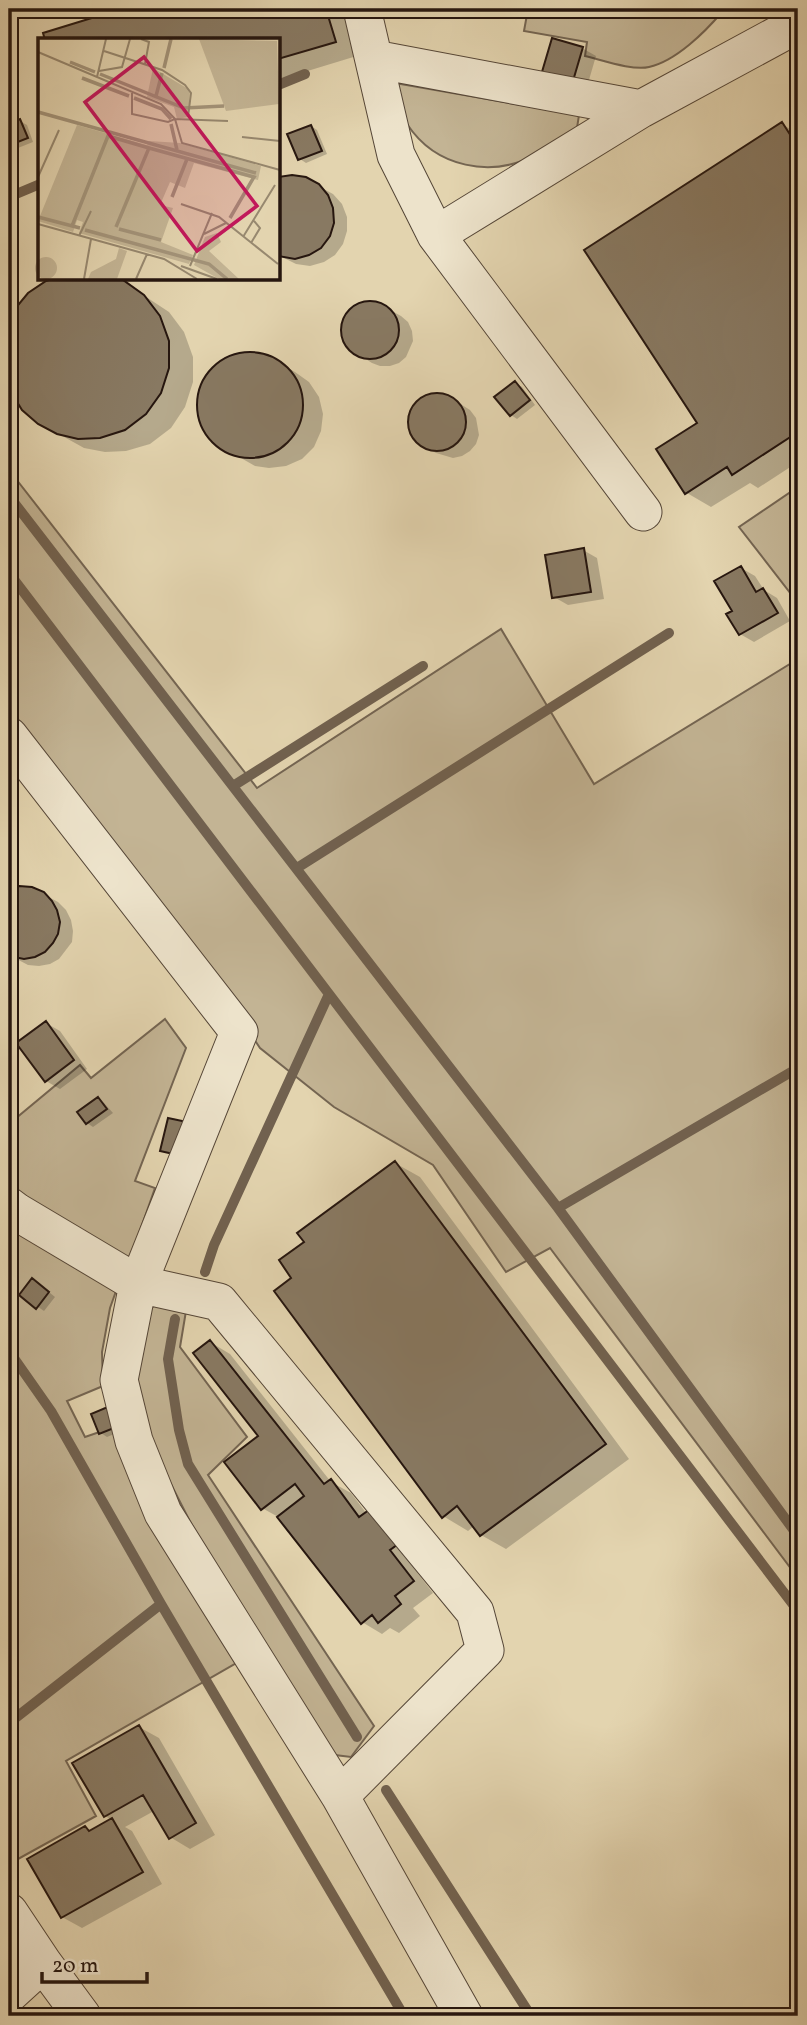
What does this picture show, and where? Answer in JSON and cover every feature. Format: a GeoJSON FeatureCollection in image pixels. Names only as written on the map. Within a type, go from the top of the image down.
{"type":"FeatureCollection","features":[{"type":"Feature","properties":{"kind":"lane"},"geometry":{"type":"LineString","coordinates":[[362,9],[396,155],[436,235],[643,512]]}},
{"type":"Feature","properties":{"kind":"lane"},"geometry":{"type":"LineString","coordinates":[[436,235],[641,109],[798,24]]}},
{"type":"Feature","properties":{"kind":"lane"},"geometry":{"type":"LineString","coordinates":[[374,59],[641,109]]}},
{"type":"Feature","properties":{"kind":"lane"},"geometry":{"type":"LineString","coordinates":[[9,736],[239,1032],[138,1284],[119,1380],[134,1441],[163,1513],[340,1796],[464,2016]]}},
{"type":"Feature","properties":{"kind":"lane"},"geometry":{"type":"LineString","coordinates":[[11,1213],[138,1284],[219,1302],[475,1612],[485,1650],[340,1796]]}},
{"type":"Feature","properties":{"kind":"lane"},"geometry":{"type":"LineString","coordinates":[[9,1912],[82,2016]]}},
{"type":"Feature","properties":{"kind":"lane"},"geometry":{"type":"LineString","coordinates":[[9,1994],[43,1963]]}},
{"type":"Feature","properties":{"kind":"shaded area"},"geometry":{"type":"Polygon","coordinates":[[[528,9],[722,9],[722,12],[699,37],[669,59],[642,68],[585,56],[587,42],[524,31],[528,9]]]}},
{"type":"Feature","properties":{"kind":"shaded area"},"geometry":{"type":"Polygon","coordinates":[[[395,83],[579,115],[577,128],[542,152],[519,162],[501,166],[466,165],[433,151],[419,139],[405,120],[395,83]]]}},
{"type":"Feature","properties":{"kind":"shaded area"},"geometry":{"type":"Polygon","coordinates":[[[9,470],[257,788],[501,629],[594,784],[798,659],[798,1578],[550,1248],[506,1272],[433,1165],[334,1107],[260,1048],[178,926],[9,713],[9,470]]]}},
{"type":"Feature","properties":{"kind":"shaded area"},"geometry":{"type":"Polygon","coordinates":[[[798,487],[798,603],[739,527],[798,487]]]}},
{"type":"Feature","properties":{"kind":"shaded area"},"geometry":{"type":"Polygon","coordinates":[[[165,1019],[186,1048],[135,1181],[155,1188],[128,1265],[9,1192],[9,1124],[80,1065],[91,1078],[165,1019]]]}},
{"type":"Feature","properties":{"kind":"shaded area"},"geometry":{"type":"Polygon","coordinates":[[[18,1219],[120,1280],[110,1308],[102,1352],[103,1386],[67,1401],[85,1437],[114,1427],[238,1662],[66,1761],[96,1816],[9,1864],[9,1229],[18,1219]]]}},
{"type":"Feature","properties":{"kind":"shaded area"},"geometry":{"type":"Polygon","coordinates":[[[155,1304],[186,1311],[180,1347],[247,1437],[208,1475],[374,1726],[351,1757],[335,1755],[199,1539],[153,1449],[135,1383],[141,1321],[155,1304]]]}},
{"type":"Feature","properties":{"kind":"building"},"geometry":{"type":"Polygon","coordinates":[[[121,9],[326,9],[336,42],[280,58],[280,38],[44,38],[43,33],[121,9]]]}},
{"type":"Feature","properties":{"kind":"building"},"geometry":{"type":"Polygon","coordinates":[[[552,38],[583,47],[570,91],[539,82],[552,38]]]}},
{"type":"Feature","properties":{"kind":"building"},"geometry":{"type":"Polygon","coordinates":[[[20,119],[28,138],[10,145],[9,124],[20,119]]]}},
{"type":"Feature","properties":{"kind":"building"},"geometry":{"type":"Polygon","coordinates":[[[782,122],[798,147],[798,432],[732,475],[727,467],[685,494],[656,449],[697,423],[584,250],[782,122]]]}},
{"type":"Feature","properties":{"kind":"building"},"geometry":{"type":"Polygon","coordinates":[[[311,125],[322,151],[298,160],[287,134],[311,125]]]}},
{"type":"Feature","properties":{"kind":"building"},"geometry":{"type":"Polygon","coordinates":[[[280,177],[306,177],[319,184],[328,195],[333,208],[334,223],[330,236],[321,248],[295,259],[280,256],[280,177]]]}},
{"type":"Feature","properties":{"kind":"building"},"geometry":{"type":"Polygon","coordinates":[[[123,280],[144,295],[160,316],[169,341],[169,368],[161,393],[146,414],[125,430],[100,438],[78,439],[57,434],[38,424],[22,410],[11,392],[9,322],[14,310],[28,293],[46,281],[123,280]]]}},
{"type":"Feature","properties":{"kind":"building"},"geometry":{"type":"Polygon","coordinates":[[[364,301],[376,301],[391,309],[399,324],[399,336],[391,351],[376,359],[364,359],[349,351],[341,336],[341,324],[349,309],[364,301]]]}},
{"type":"Feature","properties":{"kind":"building"},"geometry":{"type":"Polygon","coordinates":[[[250,352],[270,356],[287,368],[299,385],[303,405],[299,425],[287,442],[270,454],[250,458],[230,454],[213,442],[201,425],[197,405],[201,385],[213,368],[230,356],[250,352]]]}},
{"type":"Feature","properties":{"kind":"building"},"geometry":{"type":"Polygon","coordinates":[[[515,381],[530,400],[510,416],[494,397],[515,381]]]}},
{"type":"Feature","properties":{"kind":"building"},"geometry":{"type":"Polygon","coordinates":[[[431,393],[443,393],[458,401],[466,416],[466,428],[458,443],[443,451],[431,451],[416,443],[408,428],[408,416],[416,401],[431,393]]]}},
{"type":"Feature","properties":{"kind":"building"},"geometry":{"type":"Polygon","coordinates":[[[584,548],[591,592],[552,598],[545,555],[584,548]]]}},
{"type":"Feature","properties":{"kind":"building"},"geometry":{"type":"Polygon","coordinates":[[[741,566],[756,592],[763,588],[778,613],[739,635],[726,614],[732,611],[714,581],[741,566]]]}},
{"type":"Feature","properties":{"kind":"building"},"geometry":{"type":"Polygon","coordinates":[[[19,886],[44,892],[57,910],[60,922],[58,934],[45,952],[24,959],[9,956],[9,889],[19,886]]]}},
{"type":"Feature","properties":{"kind":"building"},"geometry":{"type":"Polygon","coordinates":[[[46,1021],[74,1060],[45,1082],[16,1043],[46,1021]]]}},
{"type":"Feature","properties":{"kind":"building"},"geometry":{"type":"Polygon","coordinates":[[[98,1097],[107,1109],[86,1124],[77,1112],[98,1097]]]}},
{"type":"Feature","properties":{"kind":"building"},"geometry":{"type":"Polygon","coordinates":[[[168,1118],[187,1122],[178,1155],[160,1151],[168,1118]]]}},
{"type":"Feature","properties":{"kind":"building"},"geometry":{"type":"Polygon","coordinates":[[[395,1161],[606,1444],[480,1536],[457,1506],[442,1518],[274,1291],[291,1278],[279,1260],[304,1242],[297,1233],[395,1161]]]}},
{"type":"Feature","properties":{"kind":"building"},"geometry":{"type":"Polygon","coordinates":[[[32,1278],[49,1292],[36,1309],[19,1295],[32,1278]]]}},
{"type":"Feature","properties":{"kind":"building"},"geometry":{"type":"Polygon","coordinates":[[[210,1340],[324,1484],[331,1479],[359,1517],[373,1507],[401,1542],[390,1550],[414,1581],[395,1596],[401,1604],[378,1623],[372,1615],[361,1624],[277,1517],[304,1496],[295,1484],[261,1510],[224,1462],[258,1436],[193,1353],[210,1340]]]}},
{"type":"Feature","properties":{"kind":"building"},"geometry":{"type":"Polygon","coordinates":[[[110,1406],[119,1426],[99,1434],[91,1414],[110,1406]]]}},
{"type":"Feature","properties":{"kind":"building"},"geometry":{"type":"Polygon","coordinates":[[[139,1725],[196,1823],[169,1839],[143,1795],[104,1817],[72,1763],[139,1725]]]}},
{"type":"Feature","properties":{"kind":"building"},"geometry":{"type":"Polygon","coordinates":[[[112,1818],[143,1872],[61,1918],[27,1859],[85,1826],[89,1831],[112,1818]]]}},
{"type":"Feature","properties":{"kind":"waterway"},"geometry":{"type":"LineString","coordinates":[[280,84],[305,74]]}},
{"type":"Feature","properties":{"kind":"waterway"},"geometry":{"type":"LineString","coordinates":[[9,197],[38,185]]}},
{"type":"Feature","properties":{"kind":"waterway"},"geometry":{"type":"LineString","coordinates":[[9,496],[558,1208]]}},
{"type":"Feature","properties":{"kind":"waterway"},"geometry":{"type":"LineString","coordinates":[[9,573],[798,1611]]}},
{"type":"Feature","properties":{"kind":"waterway"},"geometry":{"type":"LineString","coordinates":[[297,868],[669,633]]}},
{"type":"Feature","properties":{"kind":"waterway"},"geometry":{"type":"LineString","coordinates":[[233,786],[423,666]]}},
{"type":"Feature","properties":{"kind":"waterway"},"geometry":{"type":"LineString","coordinates":[[205,1272],[214,1245],[329,994]]}},
{"type":"Feature","properties":{"kind":"waterway"},"geometry":{"type":"LineString","coordinates":[[798,1068],[558,1208],[798,1536]]}},
{"type":"Feature","properties":{"kind":"waterway"},"geometry":{"type":"LineString","coordinates":[[175,1319],[168,1359],[179,1430],[188,1464],[357,1737]]}},
{"type":"Feature","properties":{"kind":"waterway"},"geometry":{"type":"LineString","coordinates":[[9,1351],[51,1411],[161,1604],[404,2016]]}},
{"type":"Feature","properties":{"kind":"waterway"},"geometry":{"type":"LineString","coordinates":[[9,1723],[161,1604]]}},
{"type":"Feature","properties":{"kind":"waterway"},"geometry":{"type":"LineString","coordinates":[[386,1790],[531,2016]]}}]}
